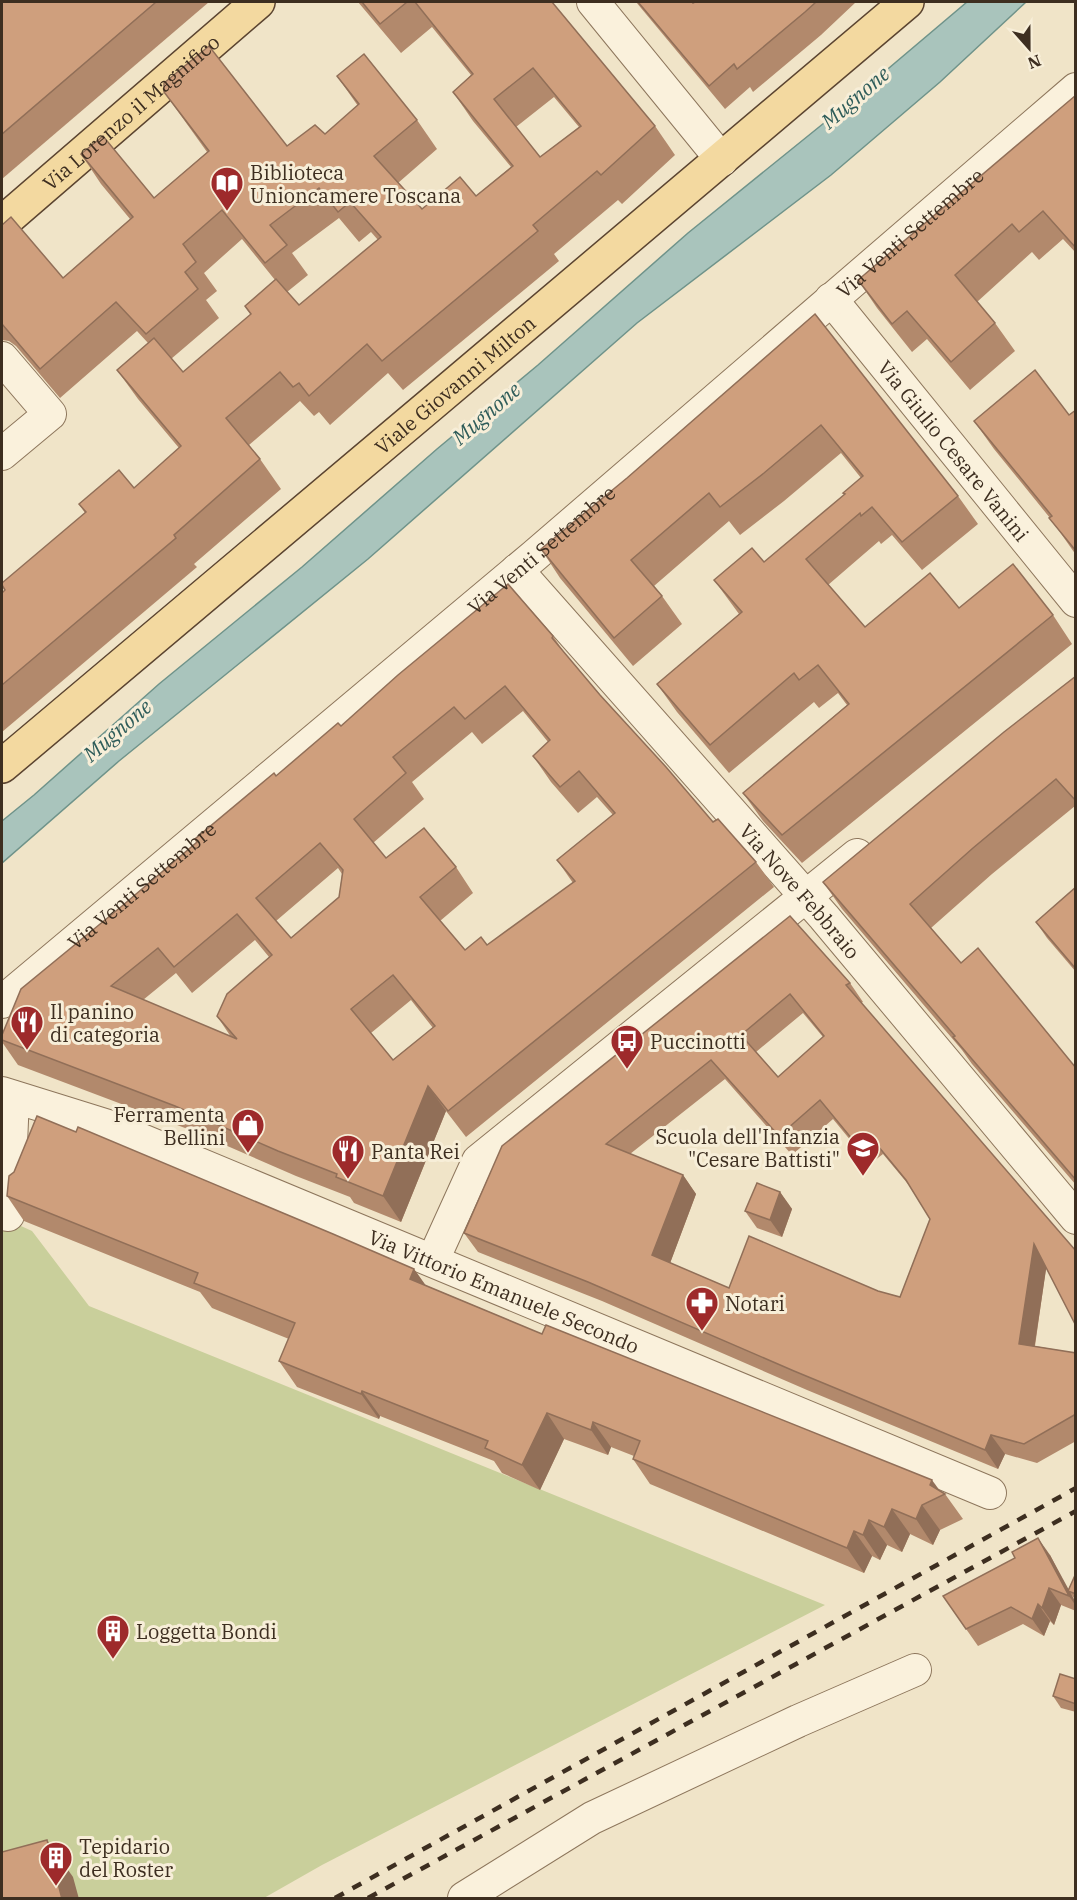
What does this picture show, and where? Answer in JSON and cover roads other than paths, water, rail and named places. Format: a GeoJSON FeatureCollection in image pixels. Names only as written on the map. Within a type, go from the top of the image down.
{"type":"FeatureCollection","features":[{"type":"Feature","properties":{"kind":"main road","name":"Via Lorenzo il Magnifico"},"geometry":{"type":"LineString","coordinates":[[2,223],[258,2]]}},
{"type":"Feature","properties":{"kind":"main road","name":"Viale Giovanni Milton"},"geometry":{"type":"LineString","coordinates":[[2,766],[907,2]]}},
{"type":"Feature","properties":{"kind":"street"},"geometry":{"type":"LineString","coordinates":[[593,2],[722,160]]}},
{"type":"Feature","properties":{"kind":"street","name":"Via Venti Settembre"},"geometry":{"type":"LineString","coordinates":[[2,1002],[517,570],[1076,89]]}},
{"type":"Feature","properties":{"kind":"street","name":"Via Giulio Cesare Vanini"},"geometry":{"type":"LineString","coordinates":[[831,299],[1076,602]]}},
{"type":"Feature","properties":{"kind":"street"},"geometry":{"type":"LineString","coordinates":[[2,358],[50,414],[2,454]]}},
{"type":"Feature","properties":{"kind":"street","name":"Via Nove Febbraio"},"geometry":{"type":"LineString","coordinates":[[517,570],[806,896],[1076,1218]]}},
{"type":"Feature","properties":{"kind":"street"},"geometry":{"type":"LineString","coordinates":[[433,1260],[478,1161],[880,836]]}},
{"type":"Feature","properties":{"kind":"street","name":"Via Vittorio Emanuele Secondo"},"geometry":{"type":"LineString","coordinates":[[8,1215],[5,1094],[108,1126],[990,1493]]}},
{"type":"Feature","properties":{"kind":"street"},"geometry":{"type":"LineString","coordinates":[[464,1899],[592,1818],[798,1721],[915,1670]]}},
{"type":"Feature","properties":{"kind":"water","name":"Mugnone"},"geometry":{"type":"Polygon","coordinates":[[[967,2],[1026,2],[940,82],[831,175],[637,323],[368,559],[119,761],[2,863],[2,821],[159,684],[302,567],[437,449],[538,365],[688,233],[824,123],[967,2]]]}},
{"type":"Feature","properties":{"kind":"railway"},"geometry":{"type":"LineString","coordinates":[[335,1898],[1076,1488]]}},
{"type":"Feature","properties":{"kind":"railway"},"geometry":{"type":"LineString","coordinates":[[368,1898],[1076,1511]]}},
{"type":"Feature","properties":{"kind":"place","name":"Biblioteca Unioncamere Toscana"},"geometry":{"type":"Point","coordinates":[227,212]}},
{"type":"Feature","properties":{"kind":"place","name":"Il panino di categoria"},"geometry":{"type":"Point","coordinates":[27,1051]}},
{"type":"Feature","properties":{"kind":"place","name":"Puccinotti"},"geometry":{"type":"Point","coordinates":[627,1070]}},
{"type":"Feature","properties":{"kind":"place","name":"Ferramenta Bellini"},"geometry":{"type":"Point","coordinates":[248,1154]}},
{"type":"Feature","properties":{"kind":"place","name":"Scuola dell'Infanzia \"Cesare Battisti\""},"geometry":{"type":"Point","coordinates":[863,1177]}},
{"type":"Feature","properties":{"kind":"place","name":"Panta Rei"},"geometry":{"type":"Point","coordinates":[348,1180]}},
{"type":"Feature","properties":{"kind":"place","name":"Notari"},"geometry":{"type":"Point","coordinates":[702,1332]}},
{"type":"Feature","properties":{"kind":"place","name":"Loggetta Bondi"},"geometry":{"type":"Point","coordinates":[113,1660]}},
{"type":"Feature","properties":{"kind":"place","name":"Tepidario del Roster"},"geometry":{"type":"Point","coordinates":[56,1887]}}]}
